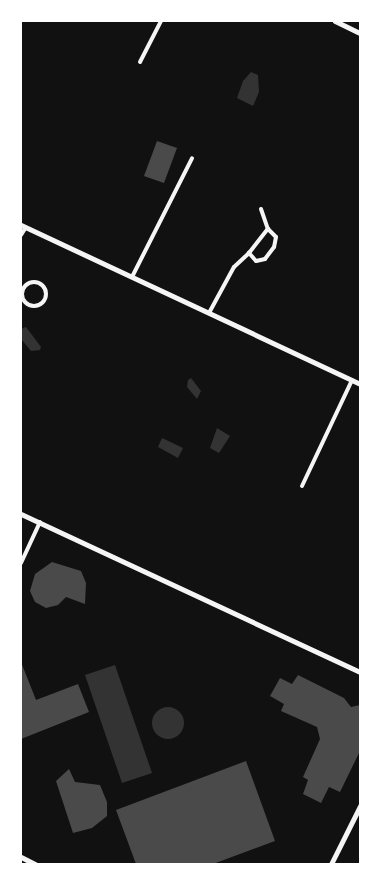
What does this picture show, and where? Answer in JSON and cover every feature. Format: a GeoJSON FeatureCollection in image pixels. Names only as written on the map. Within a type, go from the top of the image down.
{"type":"FeatureCollection","features":[{"type":"Feature","properties":{"kind":"street"},"geometry":{"type":"LineString","coordinates":[[335,21],[360,33]]}},
{"type":"Feature","properties":{"kind":"street"},"geometry":{"type":"LineString","coordinates":[[23,226],[360,384]]}},
{"type":"Feature","properties":{"kind":"street"},"geometry":{"type":"LineString","coordinates":[[21,514],[360,672]]}},
{"type":"Feature","properties":{"kind":"street"},"geometry":{"type":"LineString","coordinates":[[331,864],[360,806]]}},
{"type":"Feature","properties":{"kind":"street"},"geometry":{"type":"LineString","coordinates":[[21,857],[35,864]]}},
{"type":"Feature","properties":{"kind":"lane"},"geometry":{"type":"LineString","coordinates":[[140,62],[162,21]]}},
{"type":"Feature","properties":{"kind":"lane"},"geometry":{"type":"LineString","coordinates":[[132,277],[192,158]]}},
{"type":"Feature","properties":{"kind":"lane"},"geometry":{"type":"LineString","coordinates":[[249,253],[256,261],[265,259],[274,247],[276,237],[268,229],[261,209]]}},
{"type":"Feature","properties":{"kind":"lane"},"geometry":{"type":"LineString","coordinates":[[21,235],[23,226]]}},
{"type":"Feature","properties":{"kind":"lane"},"geometry":{"type":"LineString","coordinates":[[209,313],[234,267],[249,253],[268,229]]}},
{"type":"Feature","properties":{"kind":"lane"},"geometry":{"type":"LineString","coordinates":[[21,280],[26,285]]}},
{"type":"Feature","properties":{"kind":"lane"},"geometry":{"type":"LineString","coordinates":[[35,282],[43,286],[46,294],[42,302],[34,306],[26,302],[22,294],[26,285],[35,282]]}},
{"type":"Feature","properties":{"kind":"lane"},"geometry":{"type":"LineString","coordinates":[[302,486],[352,380]]}},
{"type":"Feature","properties":{"kind":"lane"},"geometry":{"type":"LineString","coordinates":[[21,564],[40,522]]}},
{"type":"Feature","properties":{"kind":"shaded area"},"geometry":{"type":"Polygon","coordinates":[[[251,72],[258,75],[259,92],[253,106],[237,98],[243,81],[251,72]]]}},
{"type":"Feature","properties":{"kind":"shaded area"},"geometry":{"type":"Polygon","coordinates":[[[26,327],[41,347],[40,350],[31,351],[21,339],[21,329],[26,327]]]}},
{"type":"Feature","properties":{"kind":"shaded area"},"geometry":{"type":"Polygon","coordinates":[[[191,378],[201,391],[197,399],[187,387],[188,380],[191,378]]]}},
{"type":"Feature","properties":{"kind":"shaded area"},"geometry":{"type":"Polygon","coordinates":[[[217,428],[230,436],[219,453],[210,448],[217,428]]]}},
{"type":"Feature","properties":{"kind":"shaded area"},"geometry":{"type":"Polygon","coordinates":[[[162,438],[183,448],[178,458],[158,447],[162,438]]]}},
{"type":"Feature","properties":{"kind":"shaded area"},"geometry":{"type":"Polygon","coordinates":[[[115,665],[152,773],[122,783],[85,675],[115,665]]]}},
{"type":"Feature","properties":{"kind":"shaded area"},"geometry":{"type":"Polygon","coordinates":[[[168,707],[179,712],[184,723],[179,734],[168,739],[157,734],[152,723],[157,712],[168,707]]]}},
{"type":"Feature","properties":{"kind":"building"},"geometry":{"type":"Polygon","coordinates":[[[157,141],[177,148],[164,183],[144,176],[157,141]]]}},
{"type":"Feature","properties":{"kind":"building"},"geometry":{"type":"Polygon","coordinates":[[[52,562],[81,571],[86,583],[85,604],[66,597],[58,605],[46,608],[35,602],[30,591],[35,574],[52,562]]]}},
{"type":"Feature","properties":{"kind":"building"},"geometry":{"type":"Polygon","coordinates":[[[21,662],[36,700],[78,684],[89,712],[21,739],[21,662]]]}},
{"type":"Feature","properties":{"kind":"building"},"geometry":{"type":"Polygon","coordinates":[[[298,675],[344,698],[351,707],[360,705],[360,751],[340,792],[329,787],[321,803],[303,794],[308,780],[303,777],[320,739],[317,727],[281,711],[284,704],[270,696],[280,678],[292,684],[298,675]]]}},
{"type":"Feature","properties":{"kind":"building"},"geometry":{"type":"Polygon","coordinates":[[[246,761],[275,841],[213,864],[136,864],[116,810],[246,761]]]}},
{"type":"Feature","properties":{"kind":"building"},"geometry":{"type":"Polygon","coordinates":[[[69,769],[75,782],[100,785],[107,802],[107,816],[92,828],[73,833],[56,781],[69,769]]]}}]}
